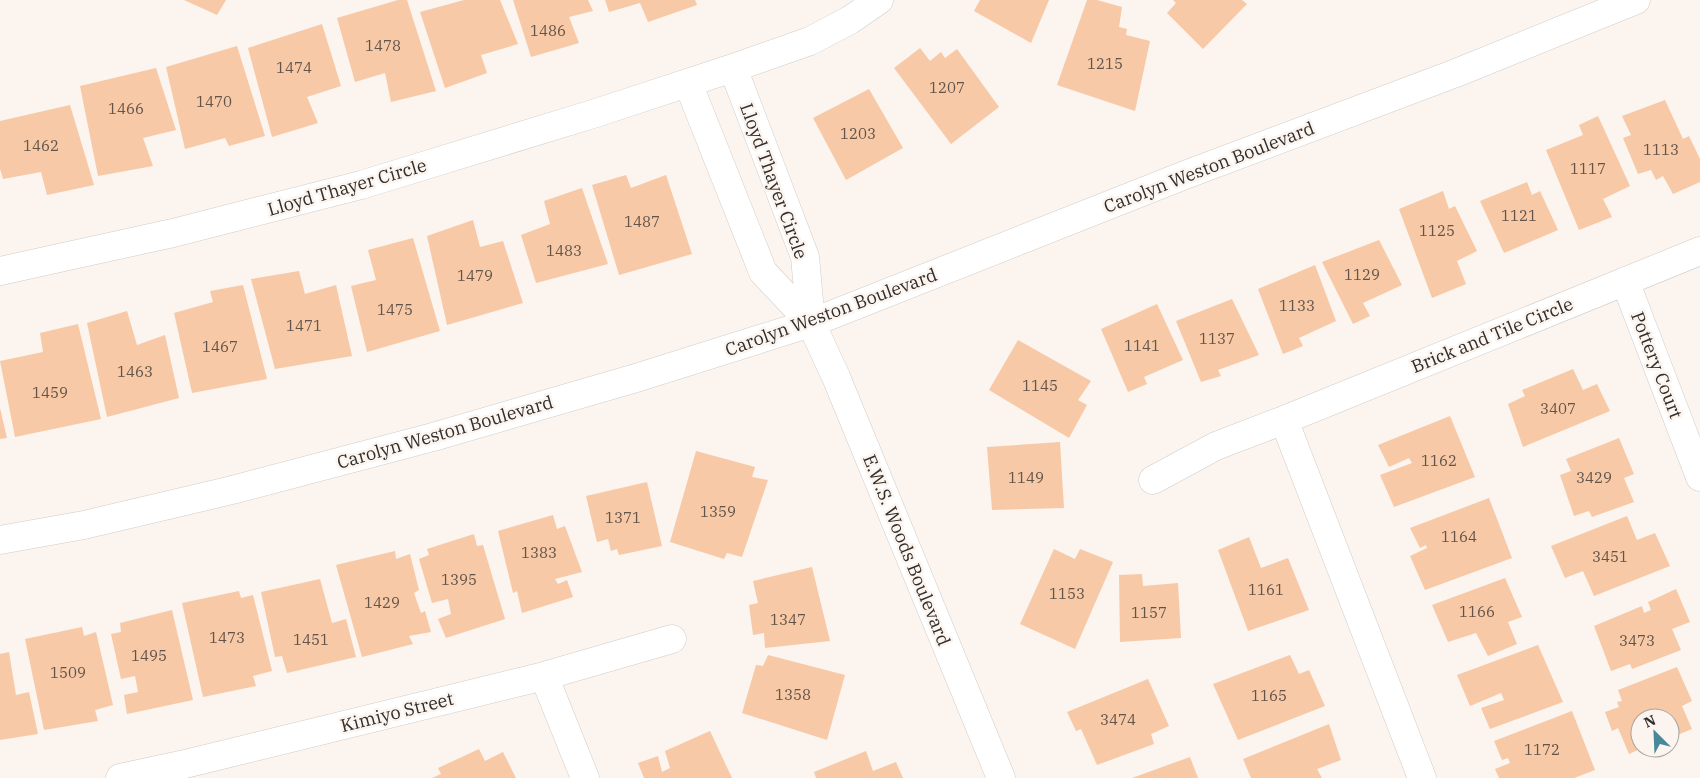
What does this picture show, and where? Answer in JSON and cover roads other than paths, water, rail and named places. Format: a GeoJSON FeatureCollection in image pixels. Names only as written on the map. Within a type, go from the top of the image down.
{"type":"FeatureCollection","features":[{"type":"Feature","properties":{"kind":"street","name":"Lloyd Thayer Circle"},"geometry":{"type":"LineString","coordinates":[[0,271],[173,233],[361,185],[596,113],[810,41],[850,20],[879,0]]}},
{"type":"Feature","properties":{"kind":"street","name":"Carolyn Weston Boulevard"},"geometry":{"type":"LineString","coordinates":[[0,540],[84,526],[423,440],[636,378],[812,322],[1185,175],[1456,73],[1636,0]]}},
{"type":"Feature","properties":{"kind":"street","name":"Lloyd Thayer Circle"},"geometry":{"type":"LineString","coordinates":[[733,68],[805,257],[812,322]]}},
{"type":"Feature","properties":{"kind":"street"},"geometry":{"type":"LineString","coordinates":[[688,83],[763,272],[812,322]]}},
{"type":"Feature","properties":{"kind":"street","name":"Brick and Tile Circle"},"geometry":{"type":"LineString","coordinates":[[1153,480],[1216,446],[1700,251]]}},
{"type":"Feature","properties":{"kind":"street","name":"Pottery Court"},"geometry":{"type":"LineString","coordinates":[[1626,281],[1700,477]]}},
{"type":"Feature","properties":{"kind":"street","name":"E.W.S. Woods Boulevard"},"geometry":{"type":"LineString","coordinates":[[812,322],[1001,778]]}},
{"type":"Feature","properties":{"kind":"street"},"geometry":{"type":"LineString","coordinates":[[1284,420],[1422,778]]}},
{"type":"Feature","properties":{"kind":"street","name":"Kimiyo Street"},"geometry":{"type":"LineString","coordinates":[[120,778],[188,771],[544,676],[672,639]]}},
{"type":"Feature","properties":{"kind":"street"},"geometry":{"type":"LineString","coordinates":[[544,676],[585,778]]}}]}
